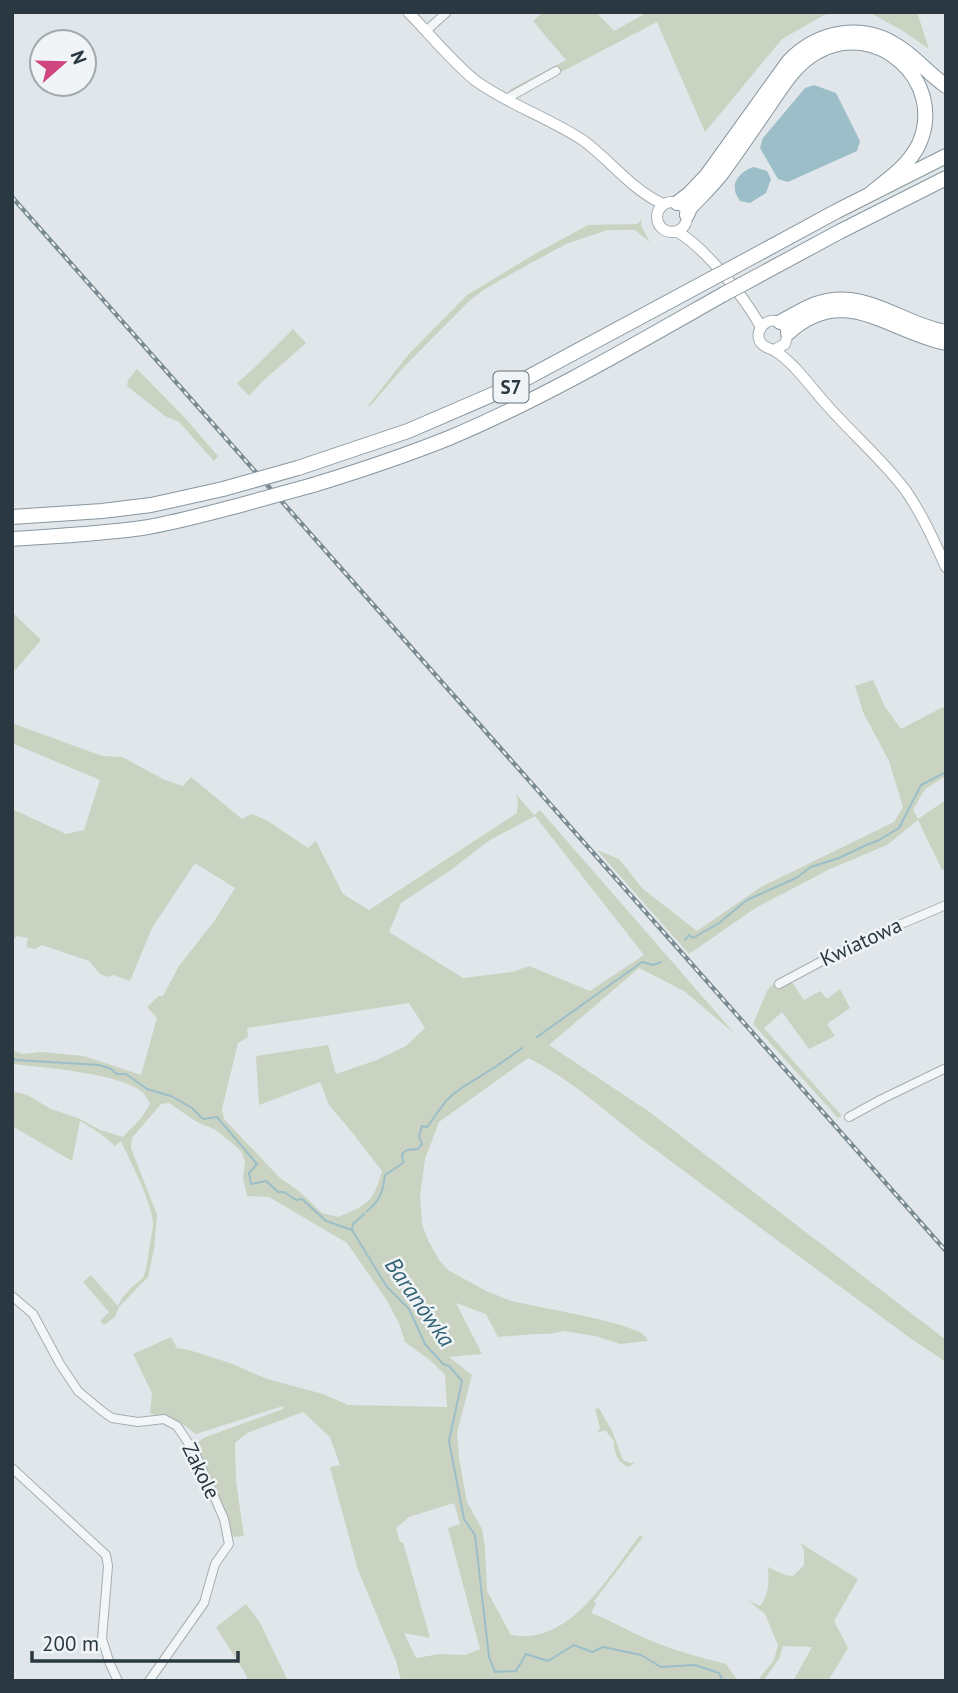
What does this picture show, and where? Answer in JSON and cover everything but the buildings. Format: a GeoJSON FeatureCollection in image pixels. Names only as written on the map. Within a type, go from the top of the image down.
{"type":"FeatureCollection","features":[{"type":"Feature","properties":{"kind":"highway"},"geometry":{"type":"LineString","coordinates":[[670,203],[689,194],[707,176],[789,61],[805,46],[819,39],[860,32],[876,36],[899,46],[946,86]]}},
{"type":"Feature","properties":{"kind":"highway"},"geometry":{"type":"LineString","coordinates":[[683,223],[690,208],[722,173],[797,68],[820,50],[845,43],[874,46],[897,58],[912,74],[923,103],[924,126],[914,153],[871,193]]}},
{"type":"Feature","properties":{"kind":"highway","name":"S7"},"geometry":{"type":"LineString","coordinates":[[12,517],[150,505],[299,468],[408,431],[510,387],[871,193],[946,156]]}},
{"type":"Feature","properties":{"kind":"highway","name":"S7"},"geometry":{"type":"LineString","coordinates":[[12,539],[100,534],[187,519],[313,485],[416,451],[500,414],[592,367],[724,294],[946,178]]}},
{"type":"Feature","properties":{"kind":"highway"},"geometry":{"type":"LineString","coordinates":[[896,203],[946,189]]}},
{"type":"Feature","properties":{"kind":"highway"},"geometry":{"type":"LineString","coordinates":[[776,330],[821,302],[844,299],[874,305],[946,332]]}},
{"type":"Feature","properties":{"kind":"highway"},"geometry":{"type":"LineString","coordinates":[[776,330],[800,324],[830,311],[848,310],[946,343]]}},
{"type":"Feature","properties":{"kind":"street"},"geometry":{"type":"LineString","coordinates":[[408,12],[475,80],[580,139],[652,199],[682,206],[683,223],[694,242],[751,309],[776,330],[792,365]]}},
{"type":"Feature","properties":{"kind":"street"},"geometry":{"type":"LineString","coordinates":[[426,31],[447,12]]}},
{"type":"Feature","properties":{"kind":"street"},"geometry":{"type":"LineString","coordinates":[[506,99],[555,71]]}},
{"type":"Feature","properties":{"kind":"street"},"geometry":{"type":"LineString","coordinates":[[639,190],[657,216],[661,227],[667,231],[683,223]]}},
{"type":"Feature","properties":{"kind":"street"},"geometry":{"type":"LineString","coordinates":[[657,216],[659,208],[670,203]]}},
{"type":"Feature","properties":{"kind":"street"},"geometry":{"type":"LineString","coordinates":[[776,330],[759,335],[760,342],[792,365],[905,490],[946,567]]}},
{"type":"Feature","properties":{"kind":"street"},"geometry":{"type":"LineString","coordinates":[[774,350],[776,330]]}},
{"type":"Feature","properties":{"kind":"street","name":"Kwiatowa"},"geometry":{"type":"LineString","coordinates":[[779,984],[852,945],[946,905]]}},
{"type":"Feature","properties":{"kind":"street"},"geometry":{"type":"LineString","coordinates":[[849,1117],[946,1068]]}},
{"type":"Feature","properties":{"kind":"street","name":"Zakole"},"geometry":{"type":"LineString","coordinates":[[12,1296],[33,1314],[78,1391],[102,1411],[113,1418],[138,1422],[164,1419],[177,1426],[195,1453],[224,1519],[229,1544],[215,1564],[204,1603],[149,1681]]}},
{"type":"Feature","properties":{"kind":"street"},"geometry":{"type":"LineString","coordinates":[[12,1468],[106,1555],[108,1566],[102,1639],[118,1681]]}},
{"type":"Feature","properties":{"kind":"green space"},"geometry":{"type":"Polygon","coordinates":[[[543,12],[596,12],[614,31],[648,12],[847,12],[824,15],[782,39],[705,132],[657,22],[519,94],[509,90],[566,60],[533,21],[543,12]]]}},
{"type":"Feature","properties":{"kind":"green space"},"geometry":{"type":"Polygon","coordinates":[[[869,12],[917,12],[929,49],[903,31],[869,12]]]}},
{"type":"Feature","properties":{"kind":"green space"},"geometry":{"type":"Polygon","coordinates":[[[642,220],[641,226],[650,242],[635,230],[607,230],[566,244],[482,291],[468,302],[367,407],[408,355],[467,295],[588,225],[637,224],[642,220]]]}},
{"type":"Feature","properties":{"kind":"green space"},"geometry":{"type":"Polygon","coordinates":[[[293,329],[306,343],[249,396],[237,383],[293,329]]]}},
{"type":"Feature","properties":{"kind":"green space"},"geometry":{"type":"Polygon","coordinates":[[[137,369],[218,456],[214,461],[179,422],[165,416],[127,386],[128,380],[137,369]]]}},
{"type":"Feature","properties":{"kind":"green space"},"geometry":{"type":"Polygon","coordinates":[[[12,612],[41,640],[12,674],[15,669],[12,666],[12,612]]]}},
{"type":"Feature","properties":{"kind":"green space"},"geometry":{"type":"Polygon","coordinates":[[[873,680],[885,707],[901,729],[943,707],[946,711],[946,776],[925,789],[913,810],[918,819],[946,800],[946,869],[942,870],[918,820],[887,845],[830,869],[757,907],[689,954],[597,850],[619,859],[643,889],[697,931],[761,887],[894,822],[903,807],[889,761],[863,712],[855,686],[873,680]]]}},
{"type":"Feature","properties":{"kind":"green space"},"geometry":{"type":"Polygon","coordinates":[[[12,723],[102,756],[122,757],[165,780],[183,786],[191,777],[242,819],[252,814],[268,821],[308,848],[316,841],[343,894],[369,910],[517,813],[518,800],[515,793],[534,815],[540,810],[735,1034],[684,991],[639,968],[549,1045],[651,1113],[946,1340],[946,1362],[714,1194],[576,1088],[528,1058],[439,1122],[425,1159],[420,1196],[422,1224],[427,1238],[448,1270],[511,1301],[621,1325],[640,1332],[648,1341],[620,1344],[595,1336],[564,1331],[498,1337],[486,1314],[456,1303],[482,1354],[449,1357],[472,1375],[457,1433],[459,1458],[467,1502],[482,1529],[487,1591],[511,1635],[532,1636],[552,1630],[570,1619],[601,1587],[640,1535],[643,1537],[594,1601],[596,1604],[591,1613],[656,1643],[726,1664],[738,1681],[401,1681],[396,1661],[358,1570],[330,1467],[340,1465],[330,1437],[303,1412],[247,1433],[235,1443],[236,1481],[244,1536],[233,1537],[230,1534],[222,1507],[195,1446],[203,1438],[283,1409],[283,1406],[196,1434],[172,1418],[150,1413],[152,1393],[133,1354],[171,1337],[177,1348],[230,1363],[267,1379],[323,1394],[348,1405],[447,1407],[445,1375],[405,1342],[399,1323],[386,1299],[347,1243],[269,1197],[247,1196],[243,1178],[245,1161],[241,1151],[216,1130],[197,1122],[169,1103],[161,1104],[132,1138],[131,1148],[157,1215],[148,1277],[119,1307],[115,1317],[104,1325],[100,1321],[109,1312],[83,1282],[91,1275],[118,1306],[122,1298],[143,1278],[153,1226],[146,1196],[121,1141],[115,1146],[80,1121],[72,1161],[12,1126],[12,1091],[27,1095],[51,1109],[80,1119],[100,1130],[123,1137],[150,1104],[141,1091],[114,1079],[12,1064],[12,1050],[22,1054],[41,1052],[84,1056],[141,1075],[157,1018],[147,1007],[159,996],[163,996],[179,966],[215,920],[235,888],[195,863],[152,928],[130,981],[113,975],[107,977],[100,974],[89,961],[42,945],[35,949],[26,947],[28,938],[17,936],[12,942],[12,809],[66,834],[84,830],[100,780],[12,743],[12,723]],[[535,816],[490,840],[401,903],[389,932],[463,978],[512,972],[529,966],[590,991],[644,955],[535,816]],[[409,1003],[247,1028],[248,1037],[238,1043],[222,1109],[224,1119],[280,1178],[299,1191],[322,1213],[338,1217],[356,1210],[367,1202],[376,1190],[382,1171],[329,1105],[320,1082],[259,1105],[256,1056],[328,1045],[336,1074],[377,1060],[406,1046],[425,1028],[409,1003]],[[454,1503],[409,1517],[396,1528],[400,1542],[403,1542],[430,1638],[404,1633],[416,1658],[440,1654],[465,1655],[480,1649],[448,1528],[460,1524],[454,1503]]]}},
{"type":"Feature","properties":{"kind":"green space"},"geometry":{"type":"Polygon","coordinates":[[[777,981],[791,981],[804,1000],[820,991],[827,999],[840,989],[850,1008],[827,1024],[835,1036],[809,1049],[782,1012],[764,1028],[842,1116],[838,1118],[753,1024],[768,989],[777,981]]]}},
{"type":"Feature","properties":{"kind":"green space"},"geometry":{"type":"Polygon","coordinates":[[[599,1408],[613,1433],[623,1460],[636,1462],[628,1467],[619,1460],[614,1441],[605,1430],[597,1433],[600,1428],[595,1409],[599,1408]]]}},
{"type":"Feature","properties":{"kind":"green space"},"geometry":{"type":"Polygon","coordinates":[[[800,1543],[858,1579],[834,1621],[848,1648],[828,1681],[793,1681],[812,1647],[783,1646],[779,1659],[763,1681],[757,1681],[774,1660],[778,1645],[765,1614],[748,1600],[760,1606],[763,1602],[768,1588],[768,1567],[793,1576],[804,1565],[804,1550],[800,1543]]]}},
{"type":"Feature","properties":{"kind":"green space"},"geometry":{"type":"Polygon","coordinates":[[[246,1604],[259,1621],[288,1681],[248,1681],[216,1627],[246,1604]]]}},
{"type":"Feature","properties":{"kind":"water"},"geometry":{"type":"Polygon","coordinates":[[[814,85],[836,93],[860,141],[857,151],[788,182],[778,179],[760,148],[763,138],[805,88],[814,85]]]}},
{"type":"Feature","properties":{"kind":"water"},"geometry":{"type":"Polygon","coordinates":[[[754,167],[767,171],[771,179],[766,193],[750,203],[740,201],[735,191],[736,182],[744,172],[754,167]]]}},
{"type":"Feature","properties":{"kind":"waterway"},"geometry":{"type":"LineString","coordinates":[[685,940],[689,935],[693,938],[719,923],[747,900],[796,878],[811,867],[839,858],[899,828],[921,785],[946,772]]}},
{"type":"Feature","properties":{"kind":"waterway"},"geometry":{"type":"LineString","coordinates":[[537,1037],[642,962],[653,965],[661,962]]}},
{"type":"Feature","properties":{"kind":"waterway"},"geometry":{"type":"LineString","coordinates":[[367,1211],[380,1195],[385,1175],[403,1163],[402,1154],[407,1150],[418,1149],[422,1144],[419,1136],[422,1126],[427,1127],[455,1092],[522,1048]]}},
{"type":"Feature","properties":{"kind":"waterway","name":"Baranówka"},"geometry":{"type":"LineString","coordinates":[[12,1058],[99,1065],[117,1074],[126,1074],[147,1089],[171,1096],[192,1108],[203,1119],[217,1117],[257,1164],[249,1173],[251,1184],[266,1181],[278,1192],[284,1192],[296,1200],[302,1199],[326,1221],[352,1230],[387,1287],[409,1309],[425,1344],[462,1381],[449,1441],[464,1519],[475,1535],[489,1657],[495,1672],[516,1671],[526,1654],[548,1661],[574,1645],[592,1652],[603,1647],[641,1655],[661,1667],[695,1665],[719,1673],[723,1681]]}},
{"type":"Feature","properties":{"kind":"waterway"},"geometry":{"type":"LineString","coordinates":[[352,1229],[353,1224],[364,1214]]}},
{"type":"Feature","properties":{"kind":"railway"},"geometry":{"type":"LineString","coordinates":[[12,197],[946,1251]]}}]}
